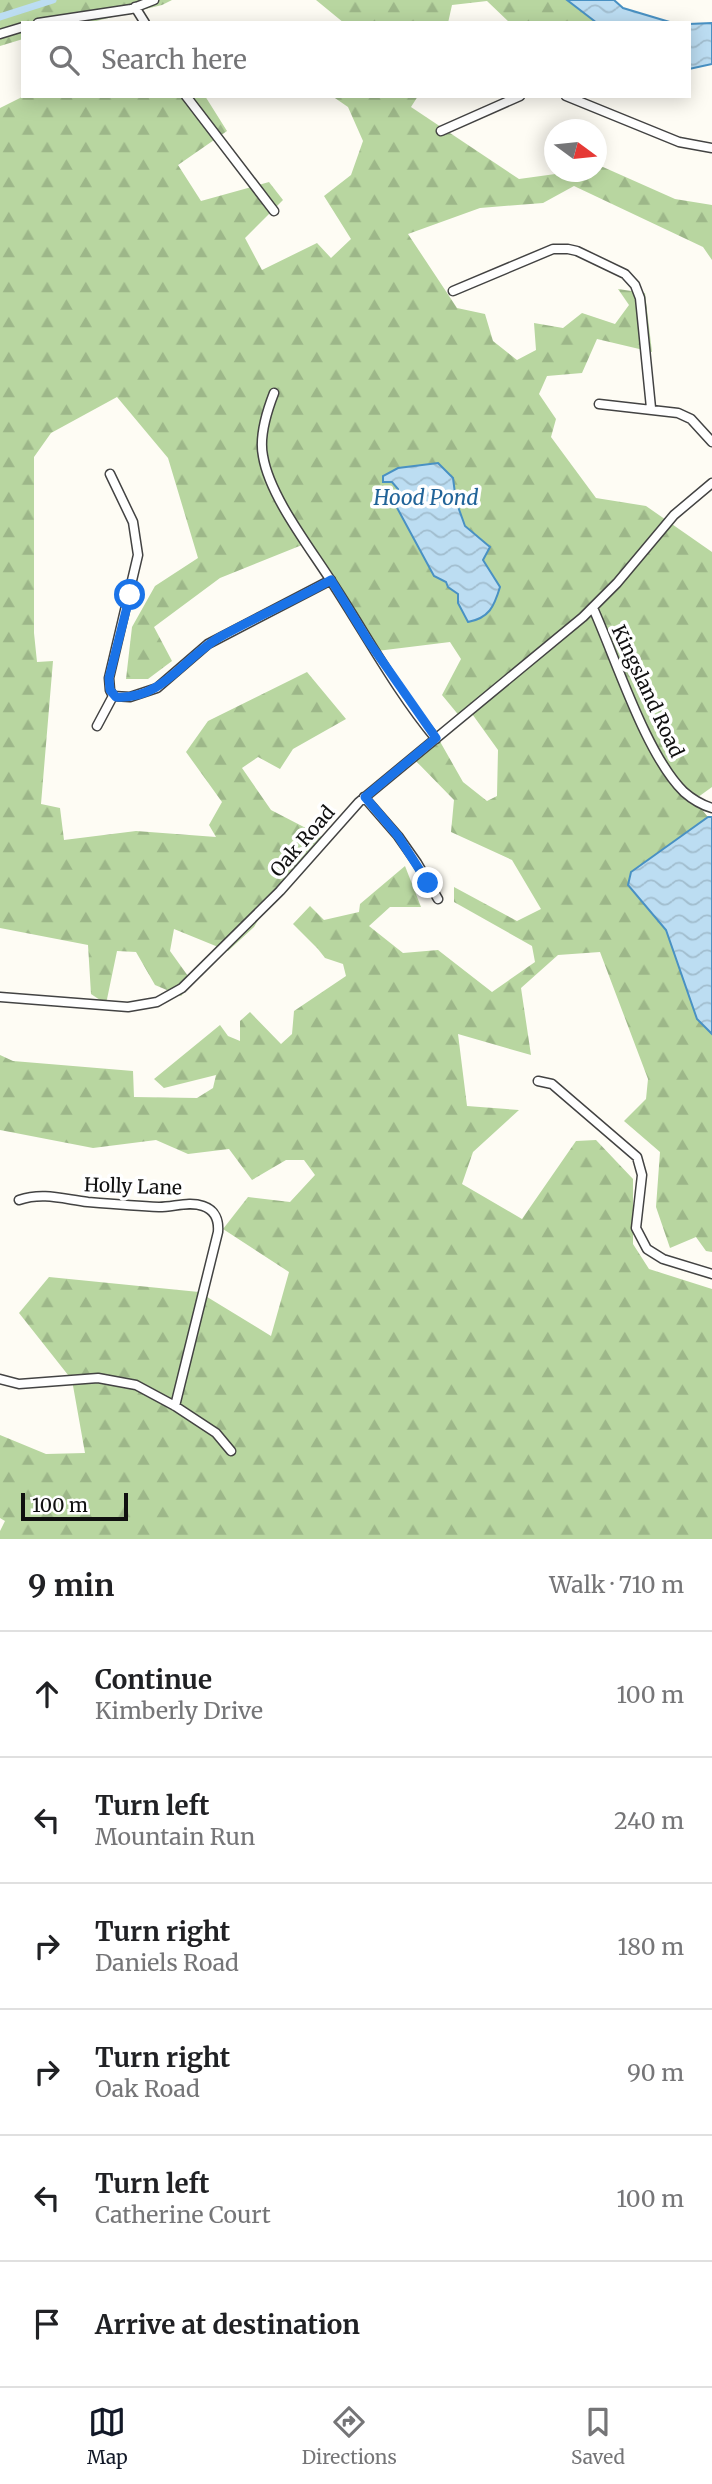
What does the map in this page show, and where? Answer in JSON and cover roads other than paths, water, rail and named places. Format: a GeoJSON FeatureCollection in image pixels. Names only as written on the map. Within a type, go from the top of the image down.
{"type":"FeatureCollection","features":[{"type":"Feature","properties":{"kind":"street"},"geometry":{"type":"LineString","coordinates":[[51,21],[135,8],[154,0]]}},
{"type":"Feature","properties":{"kind":"street"},"geometry":{"type":"LineString","coordinates":[[135,8],[144,21]]}},
{"type":"Feature","properties":{"kind":"street"},"geometry":{"type":"LineString","coordinates":[[0,34],[21,28]]}},
{"type":"Feature","properties":{"kind":"street"},"geometry":{"type":"LineString","coordinates":[[188,98],[274,211]]}},
{"type":"Feature","properties":{"kind":"street"},"geometry":{"type":"LineString","coordinates":[[441,131],[515,98]]}},
{"type":"Feature","properties":{"kind":"street"},"geometry":{"type":"LineString","coordinates":[[571,98],[678,142],[712,148]]}},
{"type":"Feature","properties":{"kind":"street"},"geometry":{"type":"LineString","coordinates":[[453,291],[558,248],[577,251],[625,274],[635,285],[641,307],[651,408]]}},
{"type":"Feature","properties":{"kind":"street"},"geometry":{"type":"LineString","coordinates":[[274,393],[266,420],[262,449],[277,495],[369,642],[436,738]]}},
{"type":"Feature","properties":{"kind":"street"},"geometry":{"type":"LineString","coordinates":[[598,404],[678,413],[687,416],[712,442]]}},
{"type":"Feature","properties":{"kind":"street"},"geometry":{"type":"LineString","coordinates":[[110,474],[133,522],[138,555],[109,678],[113,696]]}},
{"type":"Feature","properties":{"kind":"street","name":"Oak Road"},"geometry":{"type":"LineString","coordinates":[[0,997],[143,1006],[170,995],[194,979],[280,891],[346,814],[558,640],[593,608],[674,515],[712,483]]}},
{"type":"Feature","properties":{"kind":"street"},"geometry":{"type":"LineString","coordinates":[[113,696],[130,697],[157,688],[208,644],[331,580]]}},
{"type":"Feature","properties":{"kind":"street","name":"Kingsland Road"},"geometry":{"type":"LineString","coordinates":[[593,608],[657,753],[683,790],[698,802],[712,808]]}},
{"type":"Feature","properties":{"kind":"street"},"geometry":{"type":"LineString","coordinates":[[97,726],[113,696]]}},
{"type":"Feature","properties":{"kind":"street"},"geometry":{"type":"LineString","coordinates":[[365,797],[398,836],[438,899]]}},
{"type":"Feature","properties":{"kind":"street"},"geometry":{"type":"LineString","coordinates":[[538,1081],[552,1084],[637,1157],[642,1175],[636,1228],[647,1249],[659,1258],[712,1274]]}},
{"type":"Feature","properties":{"kind":"street","name":"Holly Lane"},"geometry":{"type":"LineString","coordinates":[[19,1200],[37,1195],[128,1205],[163,1207],[192,1204],[206,1207],[214,1213],[218,1232],[175,1406]]}},
{"type":"Feature","properties":{"kind":"street"},"geometry":{"type":"LineString","coordinates":[[0,1379],[19,1384],[69,1379],[113,1379],[136,1385],[216,1433],[231,1451]]}},
{"type":"Feature","properties":{"kind":"water"},"geometry":{"type":"Polygon","coordinates":[[[567,0],[614,0],[623,8],[666,21],[594,21],[567,0]]]}},
{"type":"Feature","properties":{"kind":"water"},"geometry":{"type":"Polygon","coordinates":[[[712,23],[712,64],[691,69],[691,24],[712,23]]]}},
{"type":"Feature","properties":{"kind":"water","name":"Hood Pond"},"geometry":{"type":"Polygon","coordinates":[[[438,463],[453,478],[456,501],[465,526],[490,547],[483,560],[500,587],[490,610],[481,618],[468,622],[458,603],[458,594],[448,587],[446,582],[434,576],[395,504],[398,489],[392,482],[383,482],[383,476],[398,468],[438,463]]]}},
{"type":"Feature","properties":{"kind":"water"},"geometry":{"type":"Polygon","coordinates":[[[708,817],[712,817],[712,1034],[697,1019],[666,930],[628,885],[631,872],[708,817]]]}},
{"type":"Feature","properties":{"kind":"waterway"},"geometry":{"type":"LineString","coordinates":[[0,17],[53,0]]}}]}
